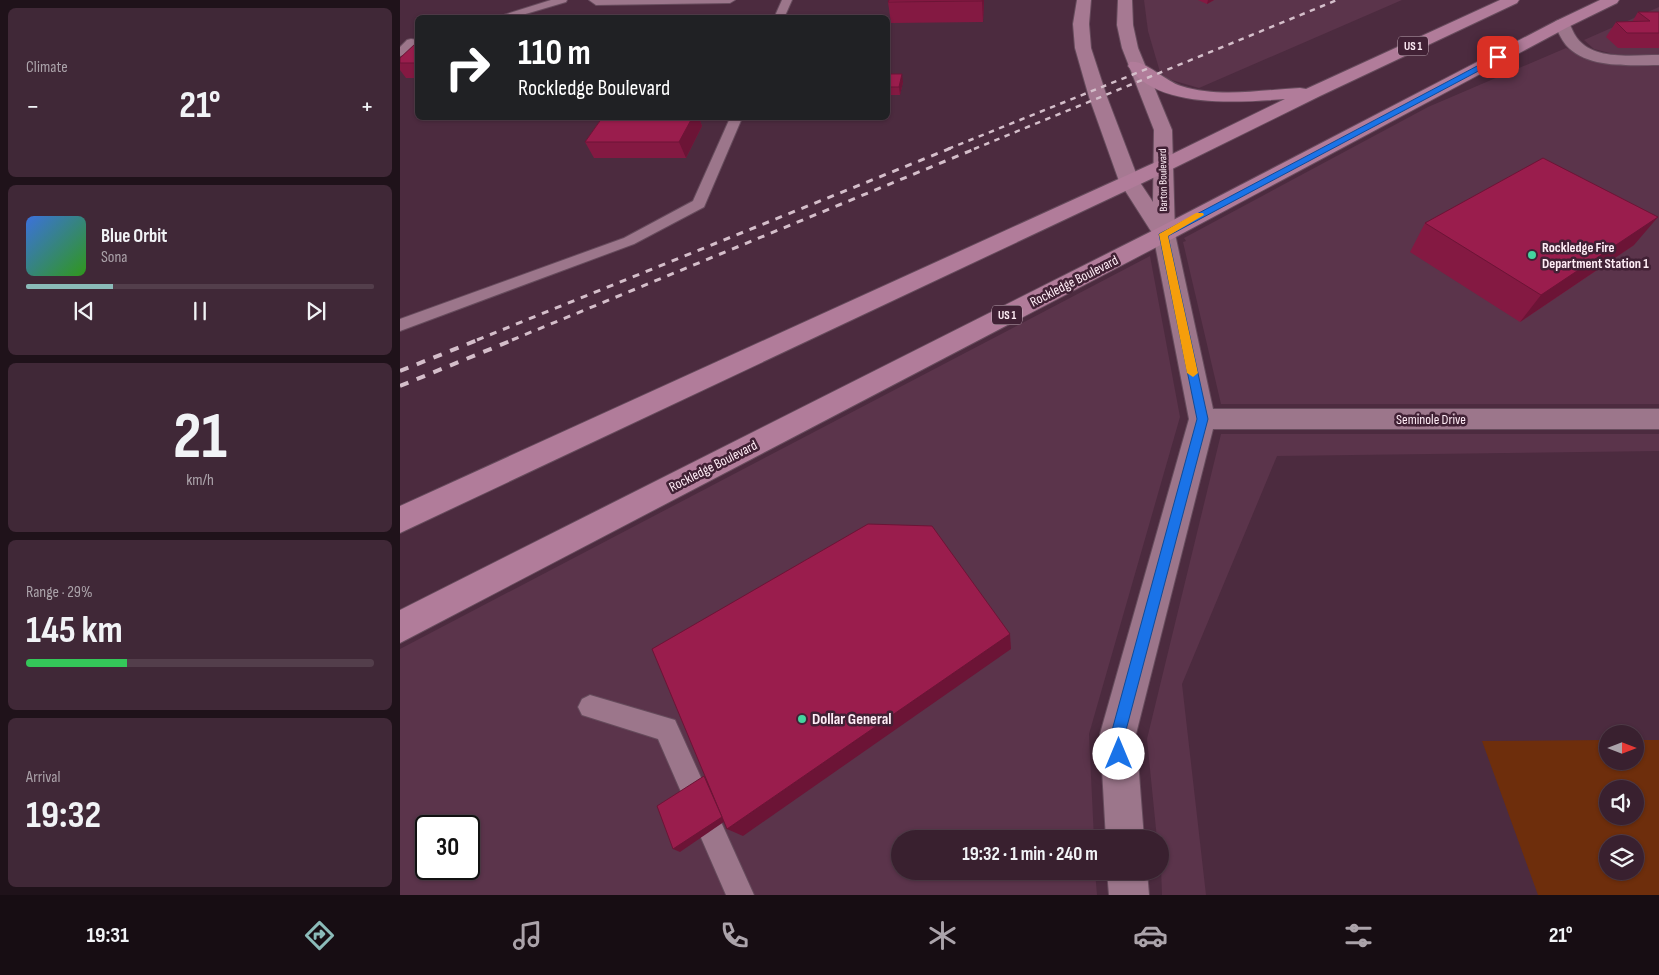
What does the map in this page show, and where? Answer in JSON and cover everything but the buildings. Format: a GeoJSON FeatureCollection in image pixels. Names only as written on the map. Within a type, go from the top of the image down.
{"type":"FeatureCollection","features":[{"type":"Feature","properties":{"kind":"main road","name":"Barton Boulevard"},"geometry":{"type":"LineString","coordinates":[[1084,0],[1081,24],[1083,48],[1129,181],[1164,234]]}},
{"type":"Feature","properties":{"kind":"main road","name":"Barton Boulevard"},"geometry":{"type":"LineString","coordinates":[[1125,0],[1125,25],[1130,48],[1163,130],[1164,234]]}},
{"type":"Feature","properties":{"kind":"main road","name":"US 1"},"geometry":{"type":"LineString","coordinates":[[400,520],[1162,166],[1314,92],[1512,0]]}},
{"type":"Feature","properties":{"kind":"main road","name":"Rockledge Boulevard"},"geometry":{"type":"LineString","coordinates":[[400,627],[1164,234],[1562,24],[1612,0]]}},
{"type":"Feature","properties":{"kind":"main road"},"geometry":{"type":"LineString","coordinates":[[1136,66],[1158,82],[1177,90],[1200,95],[1230,97],[1314,92]]}},
{"type":"Feature","properties":{"kind":"street"},"geometry":{"type":"LineString","coordinates":[[1562,24],[1572,43],[1584,51],[1599,57],[1615,60],[1659,60]]}},
{"type":"Feature","properties":{"kind":"street"},"geometry":{"type":"LineString","coordinates":[[1124,830],[1118,734],[1202,419],[1164,234]]}},
{"type":"Feature","properties":{"kind":"street","name":"Seminole Drive"},"geometry":{"type":"LineString","coordinates":[[1202,419],[1659,419]]}},
{"type":"Feature","properties":{"kind":"street"},"geometry":{"type":"LineString","coordinates":[[1128,880],[1129,895]]}},
{"type":"Feature","properties":{"kind":"lane"},"geometry":{"type":"LineString","coordinates":[[510,15],[562,0]]}},
{"type":"Feature","properties":{"kind":"lane"},"geometry":{"type":"LineString","coordinates":[[594,0],[596,2],[730,0]]}},
{"type":"Feature","properties":{"kind":"lane"},"geometry":{"type":"LineString","coordinates":[[780,15],[787,0]]}},
{"type":"Feature","properties":{"kind":"lane"},"geometry":{"type":"LineString","coordinates":[[400,33],[415,42],[400,53]]}},
{"type":"Feature","properties":{"kind":"lane"},"geometry":{"type":"LineString","coordinates":[[400,325],[629,241],[699,204],[735,120]]}},
{"type":"Feature","properties":{"kind":"lane"},"geometry":{"type":"LineString","coordinates":[[590,707],[666,729],[740,895]]}},
{"type":"Feature","properties":{"kind":"shaded area"},"geometry":{"type":"Polygon","coordinates":[[[1144,0],[1402,0],[1199,88],[1168,79],[1160,72],[1148,31],[1144,0]]]}},
{"type":"Feature","properties":{"kind":"shaded area"},"geometry":{"type":"Polygon","coordinates":[[[1659,7],[1659,55],[1613,54],[1594,49],[1584,40],[1659,7]]]}},
{"type":"Feature","properties":{"kind":"shaded area"},"geometry":{"type":"Polygon","coordinates":[[[1566,48],[1591,60],[1613,65],[1659,66],[1659,404],[1221,404],[1183,242],[1186,241],[1184,238],[1428,107],[1566,48]]]}},
{"type":"Feature","properties":{"kind":"shaded area"},"geometry":{"type":"Polygon","coordinates":[[[1150,256],[1180,417],[1089,734],[1094,830],[891,830],[891,880],[1096,880],[1097,895],[400,895],[400,649],[1150,256]]]}},
{"type":"Feature","properties":{"kind":"shaded area"},"geometry":{"type":"Polygon","coordinates":[[[1221,434],[1659,434],[1659,451],[1277,456],[1182,684],[1206,895],[1162,895],[1161,880],[1169,880],[1169,830],[1156,830],[1147,739],[1221,434]]]}},
{"type":"Feature","properties":{"kind":"shaded area"},"geometry":{"type":"Polygon","coordinates":[[[1599,740],[1599,770],[1644,770],[1644,740],[1659,740],[1659,895],[1538,895],[1482,741],[1599,740]]]}},
{"type":"Feature","properties":{"kind":"railway"},"geometry":{"type":"LineString","coordinates":[[974,149],[1337,0]]}},
{"type":"Feature","properties":{"kind":"railway"},"geometry":{"type":"LineString","coordinates":[[948,149],[1149,68]]}},
{"type":"Feature","properties":{"kind":"railway"},"geometry":{"type":"LineString","coordinates":[[477,340],[951,148]]}},
{"type":"Feature","properties":{"kind":"railway"},"geometry":{"type":"LineString","coordinates":[[512,340],[977,148]]}},
{"type":"Feature","properties":{"kind":"railway"},"geometry":{"type":"LineString","coordinates":[[400,371],[480,339]]}},
{"type":"Feature","properties":{"kind":"railway"},"geometry":{"type":"LineString","coordinates":[[400,386],[515,339]]}},
{"type":"Feature","properties":{"kind":"slow traffic"},"geometry":{"type":"LineString","coordinates":[[1193,373],[1164,234],[1199,215]]}},
{"type":"Feature","properties":{"kind":"place","name":"Rockledge Fire Department Station 1"},"geometry":{"type":"Point","coordinates":[1532,255]}},
{"type":"Feature","properties":{"kind":"place","name":"Dollar General"},"geometry":{"type":"Point","coordinates":[802,719]}},
{"type":"Feature","properties":{"kind":"route"},"geometry":{"type":"LineString","coordinates":[[1119,754],[1118,734],[1202,419],[1164,234],[1498,57]]}}]}
